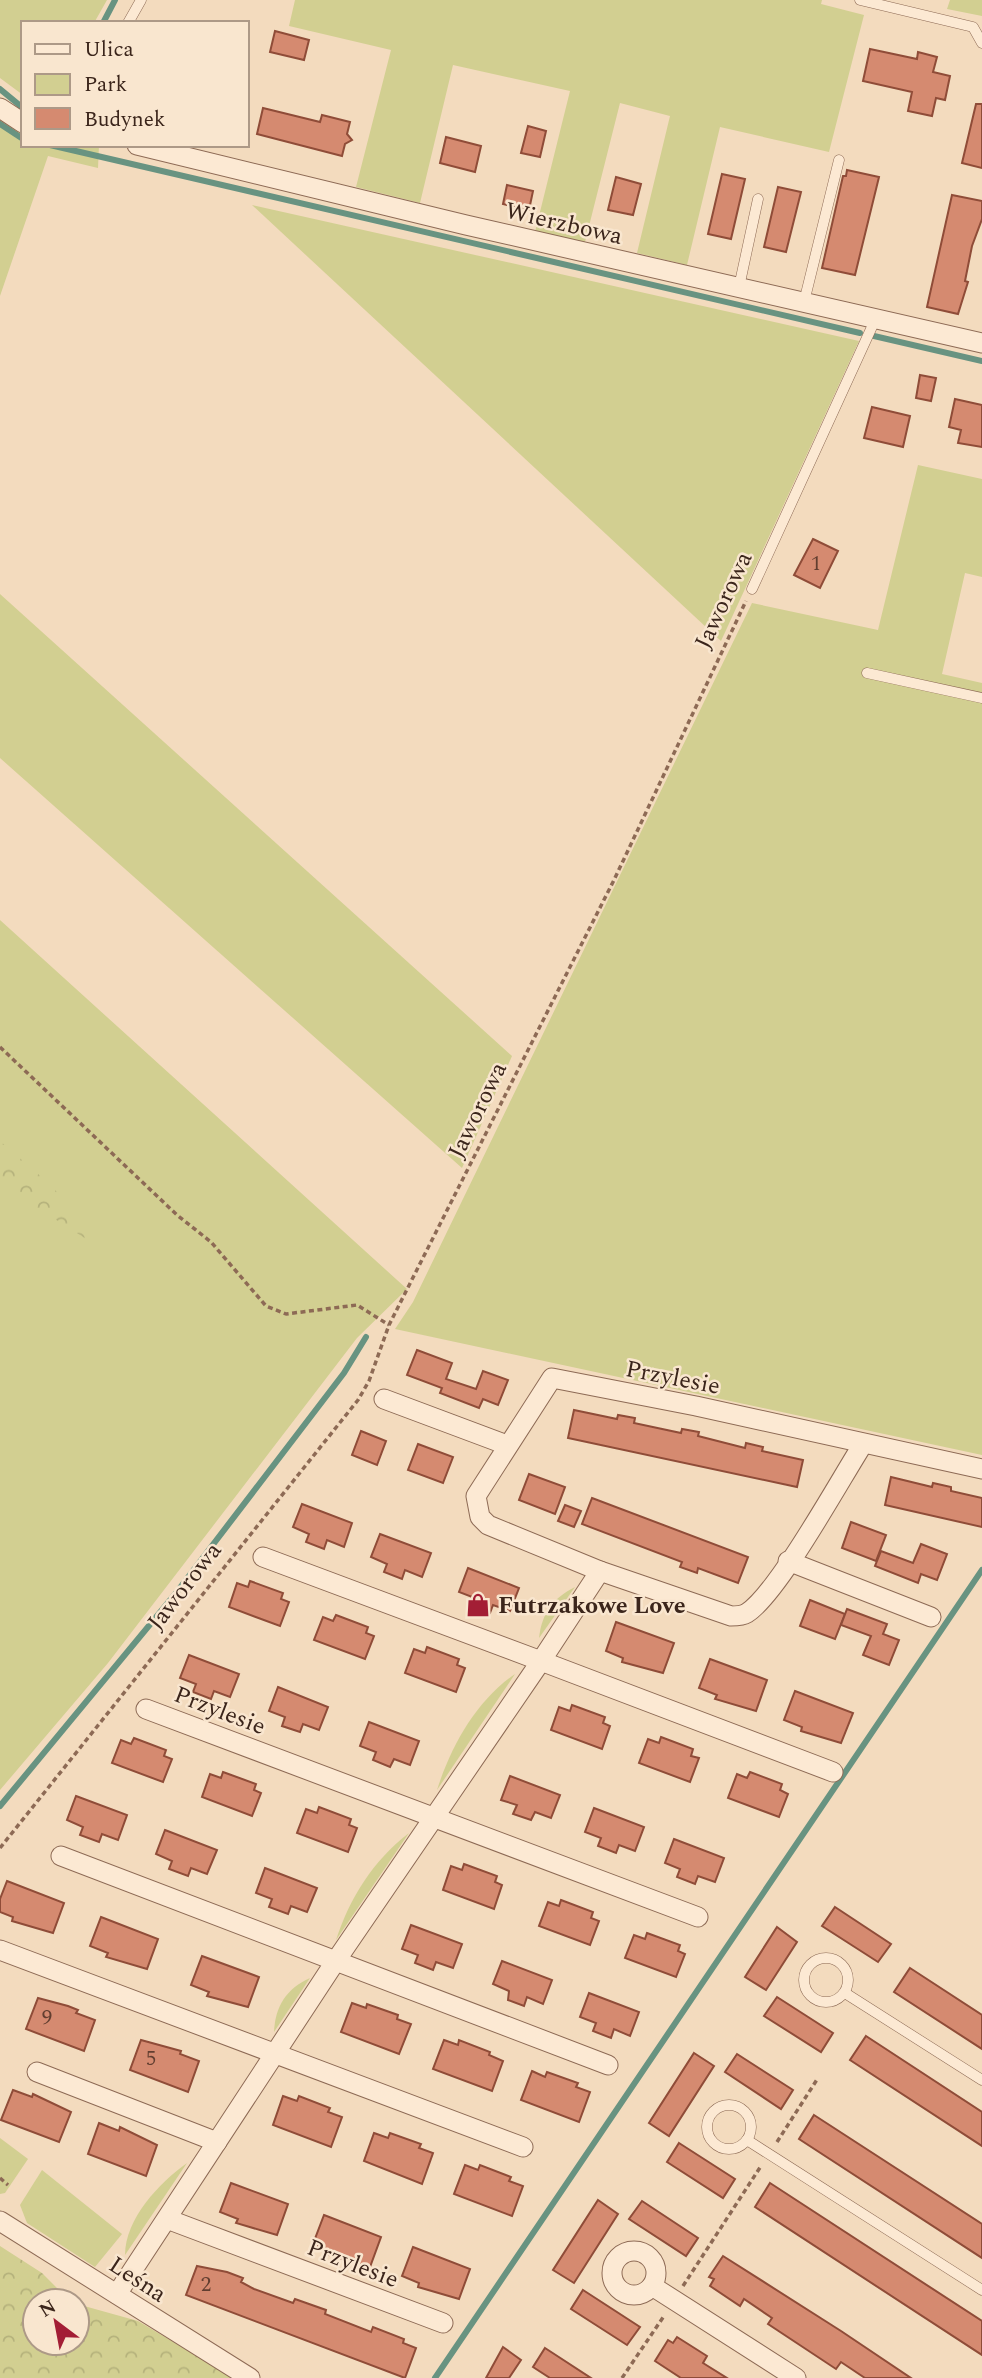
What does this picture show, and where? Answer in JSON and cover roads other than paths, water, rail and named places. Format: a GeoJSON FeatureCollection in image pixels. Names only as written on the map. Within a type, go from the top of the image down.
{"type":"FeatureCollection","features":[{"type":"Feature","properties":{"kind":"street"},"geometry":{"type":"LineString","coordinates":[[0,108],[21,122]]}},
{"type":"Feature","properties":{"kind":"street","name":"Wierzbowa"},"geometry":{"type":"LineString","coordinates":[[145,147],[466,225],[982,343]]}},
{"type":"Feature","properties":{"kind":"street","name":"Przylesie"},"geometry":{"type":"LineString","coordinates":[[863,1444],[762,1598],[747,1613],[739,1616],[731,1616],[600,1571],[488,1525],[480,1517],[476,1496],[552,1378],[696,1406],[982,1469]]}},
{"type":"Feature","properties":{"kind":"street"},"geometry":{"type":"LineString","coordinates":[[384,1399],[507,1445]]}},
{"type":"Feature","properties":{"kind":"street"},"geometry":{"type":"LineString","coordinates":[[263,1557],[833,1772]]}},
{"type":"Feature","properties":{"kind":"street"},"geometry":{"type":"LineString","coordinates":[[788,1561],[931,1617]]}},
{"type":"Feature","properties":{"kind":"street"},"geometry":{"type":"LineString","coordinates":[[117,2294],[335,1962],[600,1571]]}},
{"type":"Feature","properties":{"kind":"street","name":"Przylesie"},"geometry":{"type":"LineString","coordinates":[[146,1709],[698,1917]]}},
{"type":"Feature","properties":{"kind":"street"},"geometry":{"type":"LineString","coordinates":[[61,1856],[608,2065]]}},
{"type":"Feature","properties":{"kind":"street"},"geometry":{"type":"LineString","coordinates":[[0,1950],[523,2147]]}},
{"type":"Feature","properties":{"kind":"street"},"geometry":{"type":"LineString","coordinates":[[37,2072],[217,2142]]}},
{"type":"Feature","properties":{"kind":"street","name":"Przylesie"},"geometry":{"type":"LineString","coordinates":[[167,2219],[443,2323]]}},
{"type":"Feature","properties":{"kind":"street","name":"Leśna"},"geometry":{"type":"LineString","coordinates":[[0,2221],[250,2378]]}},
{"type":"Feature","properties":{"kind":"street"},"geometry":{"type":"LineString","coordinates":[[652,2286],[796,2378]]}},
{"type":"Feature","properties":{"kind":"lane"},"geometry":{"type":"LineString","coordinates":[[129,21],[141,0]]}},
{"type":"Feature","properties":{"kind":"lane"},"geometry":{"type":"LineString","coordinates":[[860,0],[973,27],[982,43]]}},
{"type":"Feature","properties":{"kind":"lane"},"geometry":{"type":"LineString","coordinates":[[804,302],[839,160]]}},
{"type":"Feature","properties":{"kind":"lane"},"geometry":{"type":"LineString","coordinates":[[739,287],[758,199]]}},
{"type":"Feature","properties":{"kind":"lane","name":"Jaworowa"},"geometry":{"type":"LineString","coordinates":[[752,589],[876,318]]}},
{"type":"Feature","properties":{"kind":"lane"},"geometry":{"type":"LineString","coordinates":[[867,673],[982,698]]}},
{"type":"Feature","properties":{"kind":"lane"},"geometry":{"type":"LineString","coordinates":[[827,1957],[842,1963],[849,1977],[845,1993],[831,2002],[815,1999],[804,1982],[807,1968],[819,1958],[827,1957]]}},
{"type":"Feature","properties":{"kind":"lane"},"geometry":{"type":"LineString","coordinates":[[845,1993],[982,2080]]}},
{"type":"Feature","properties":{"kind":"lane"},"geometry":{"type":"LineString","coordinates":[[730,2104],[744,2110],[751,2125],[747,2140],[733,2149],[717,2146],[708,2136],[709,2115],[722,2105],[730,2104]]}},
{"type":"Feature","properties":{"kind":"lane"},"geometry":{"type":"LineString","coordinates":[[747,2140],[982,2290]]}},
{"type":"Feature","properties":{"kind":"waterway"},"geometry":{"type":"LineString","coordinates":[[104,21],[115,0]]}},
{"type":"Feature","properties":{"kind":"waterway"},"geometry":{"type":"LineString","coordinates":[[0,89],[21,106]]}},
{"type":"Feature","properties":{"kind":"waterway"},"geometry":{"type":"LineString","coordinates":[[0,124],[21,138]]}},
{"type":"Feature","properties":{"kind":"waterway"},"geometry":{"type":"LineString","coordinates":[[59,147],[860,333]]}},
{"type":"Feature","properties":{"kind":"waterway"},"geometry":{"type":"LineString","coordinates":[[874,336],[982,361]]}},
{"type":"Feature","properties":{"kind":"waterway"},"geometry":{"type":"LineString","coordinates":[[0,1806],[176,1593],[344,1373],[366,1337]]}},
{"type":"Feature","properties":{"kind":"waterway"},"geometry":{"type":"LineString","coordinates":[[435,2378],[982,1570]]}},
{"type":"Feature","properties":{"kind":"place","name":"Futrzakowe Love"},"geometry":{"type":"Point","coordinates":[478,1605]}}]}
